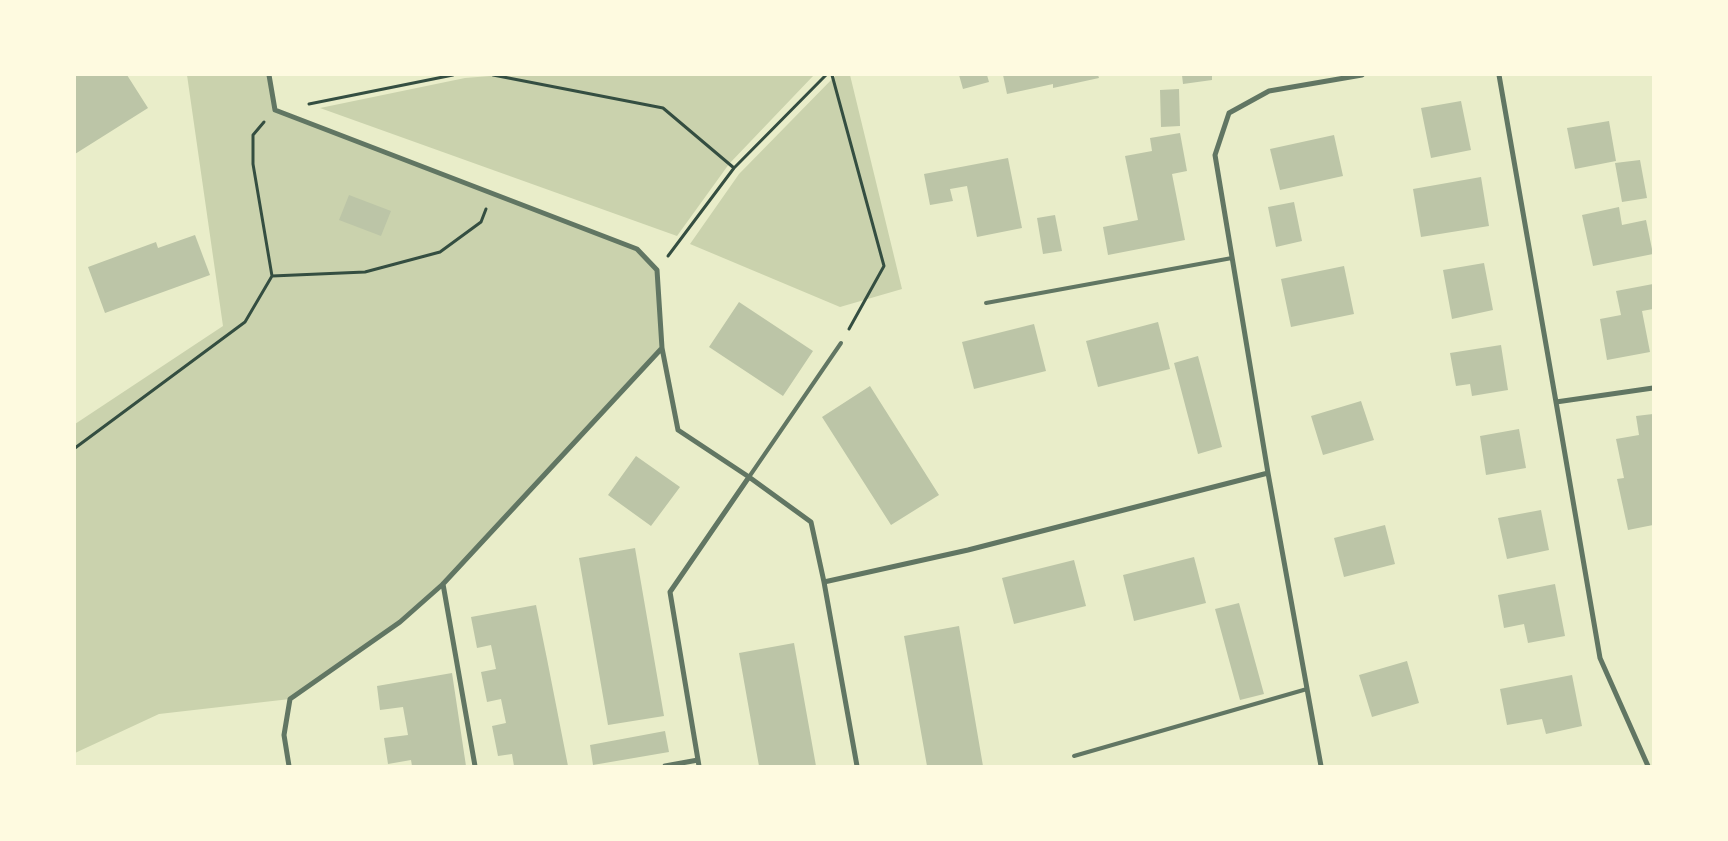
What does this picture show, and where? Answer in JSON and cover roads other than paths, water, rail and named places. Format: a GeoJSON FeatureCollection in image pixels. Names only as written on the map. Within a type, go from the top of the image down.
{"type":"FeatureCollection","features":[{"type":"Feature","properties":{"kind":"street"},"geometry":{"type":"LineString","coordinates":[[269,75],[275,110],[637,249],[657,270],[662,348],[678,430],[749,477],[811,522],[824,582],[857,766]]}},
{"type":"Feature","properties":{"kind":"street"},"geometry":{"type":"LineString","coordinates":[[1321,766],[1268,473],[1215,155],[1229,113],[1269,91],[1362,75]]}},
{"type":"Feature","properties":{"kind":"street"},"geometry":{"type":"LineString","coordinates":[[1498,75],[1600,658],[1648,766]]}},
{"type":"Feature","properties":{"kind":"street"},"geometry":{"type":"LineString","coordinates":[[290,766],[284,735],[290,699],[400,622],[443,584],[662,348]]}},
{"type":"Feature","properties":{"kind":"street"},"geometry":{"type":"LineString","coordinates":[[1556,402],[1653,388]]}},
{"type":"Feature","properties":{"kind":"street"},"geometry":{"type":"LineString","coordinates":[[824,582],[968,550],[1268,473]]}},
{"type":"Feature","properties":{"kind":"street"},"geometry":{"type":"LineString","coordinates":[[665,766],[699,763],[670,592],[749,477]]}},
{"type":"Feature","properties":{"kind":"street"},"geometry":{"type":"LineString","coordinates":[[443,584],[475,766]]}},
{"type":"Feature","properties":{"kind":"lane"},"geometry":{"type":"LineString","coordinates":[[986,303],[1232,258]]}},
{"type":"Feature","properties":{"kind":"lane"},"geometry":{"type":"LineString","coordinates":[[749,477],[841,343]]}},
{"type":"Feature","properties":{"kind":"lane"},"geometry":{"type":"LineString","coordinates":[[1074,756],[1307,689]]}}]}
